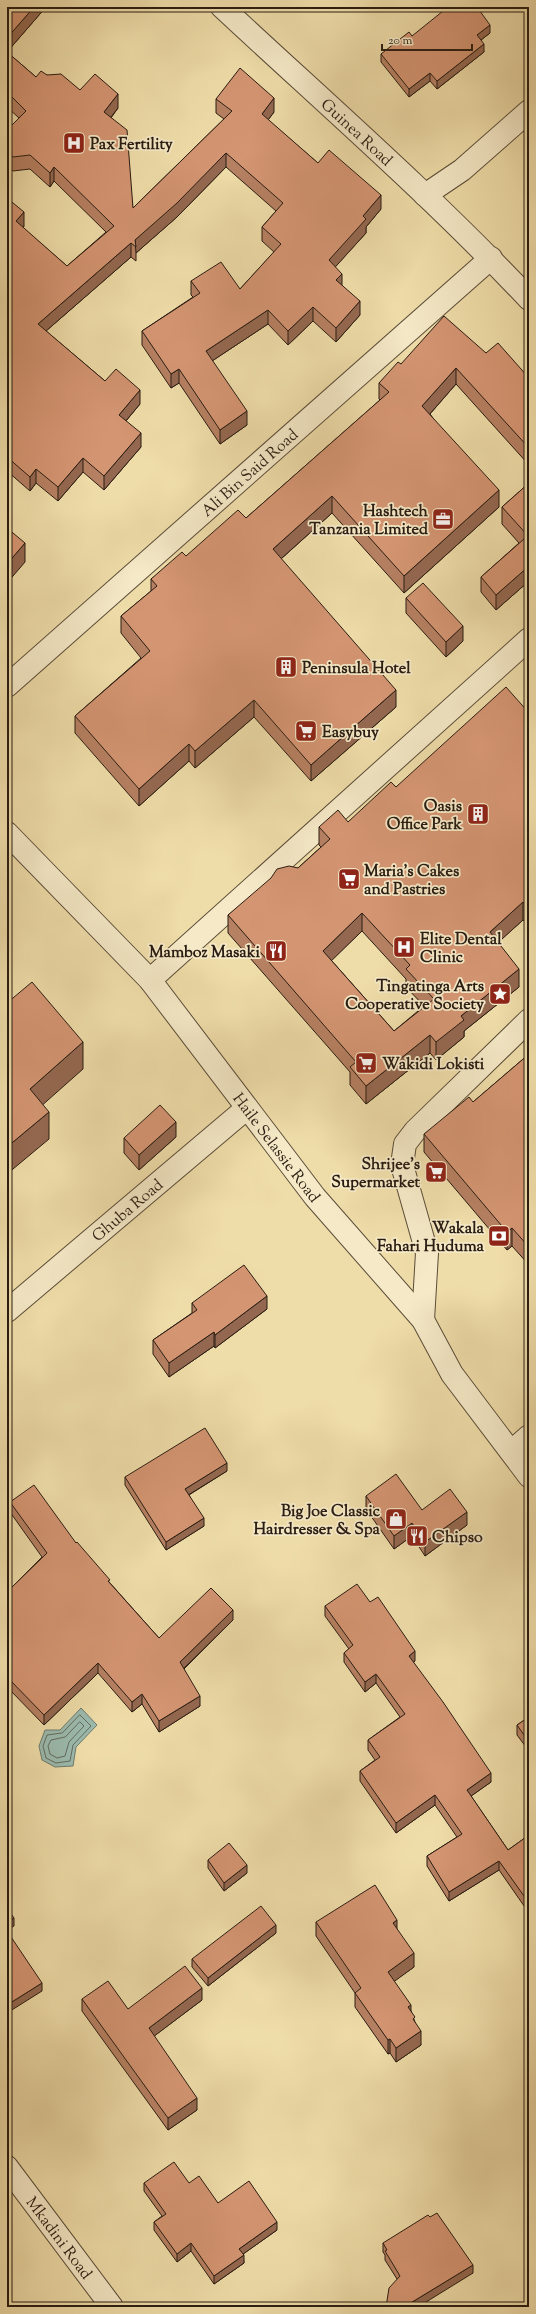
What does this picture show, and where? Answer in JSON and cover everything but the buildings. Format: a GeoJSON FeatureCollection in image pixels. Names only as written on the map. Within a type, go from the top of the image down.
{"type":"FeatureCollection","features":[{"type":"Feature","properties":{"kind":"street","name":"Guinea Road"},"geometry":{"type":"LineString","coordinates":[[222,7],[425,195],[491,258],[529,299]]}},
{"type":"Feature","properties":{"kind":"street"},"geometry":{"type":"LineString","coordinates":[[425,195],[462,170],[529,111]]}},
{"type":"Feature","properties":{"kind":"street","name":"Ali Bin Said Road"},"geometry":{"type":"LineString","coordinates":[[7,686],[491,258]]}},
{"type":"Feature","properties":{"kind":"street"},"geometry":{"type":"LineString","coordinates":[[150,980],[529,639]]}},
{"type":"Feature","properties":{"kind":"street","name":"Haile Selassie Road"},"geometry":{"type":"LineString","coordinates":[[7,833],[150,980],[315,1197],[423,1320],[452,1374],[512,1451],[529,1476]]}},
{"type":"Feature","properties":{"kind":"street"},"geometry":{"type":"LineString","coordinates":[[423,1320],[427,1253],[402,1165],[405,1144],[415,1131],[529,1020]]}},
{"type":"Feature","properties":{"kind":"street","name":"Ghuba Road"},"geometry":{"type":"LineString","coordinates":[[7,1311],[247,1108]]}},
{"type":"Feature","properties":{"kind":"street"},"geometry":{"type":"LineString","coordinates":[[512,1451],[529,1436]]}},
{"type":"Feature","properties":{"kind":"street","name":"Mkadini Road"},"geometry":{"type":"LineString","coordinates":[[7,2167],[112,2307]]}},
{"type":"Feature","properties":{"kind":"water"},"geometry":{"type":"Polygon","coordinates":[[[81,1708],[97,1725],[76,1747],[73,1766],[55,1767],[42,1760],[39,1746],[45,1730],[60,1730],[81,1708]]]}},
{"type":"Feature","properties":{"kind":"place","name":"Pax Fertility"},"geometry":{"type":"Point","coordinates":[74,143]}},
{"type":"Feature","properties":{"kind":"place","name":"Hashtech Tanzania Limited"},"geometry":{"type":"Point","coordinates":[443,519]}},
{"type":"Feature","properties":{"kind":"place","name":"Peninsula Hotel"},"geometry":{"type":"Point","coordinates":[286,667]}},
{"type":"Feature","properties":{"kind":"place","name":"Easybuy"},"geometry":{"type":"Point","coordinates":[306,731]}},
{"type":"Feature","properties":{"kind":"place","name":"Oasis Office Park"},"geometry":{"type":"Point","coordinates":[478,814]}},
{"type":"Feature","properties":{"kind":"place","name":"Maria's Cakes and Pastries"},"geometry":{"type":"Point","coordinates":[349,879]}},
{"type":"Feature","properties":{"kind":"place","name":"Elite Dental Clinic"},"geometry":{"type":"Point","coordinates":[404,947]}},
{"type":"Feature","properties":{"kind":"place","name":"Mamboz Masaki"},"geometry":{"type":"Point","coordinates":[276,951]}},
{"type":"Feature","properties":{"kind":"place","name":"Tingatinga Arts Cooperative Society"},"geometry":{"type":"Point","coordinates":[500,994]}},
{"type":"Feature","properties":{"kind":"place","name":"Wakidi Lokisti"},"geometry":{"type":"Point","coordinates":[366,1063]}},
{"type":"Feature","properties":{"kind":"place","name":"Shrijee's Supermarket"},"geometry":{"type":"Point","coordinates":[436,1172]}},
{"type":"Feature","properties":{"kind":"place","name":"Wakala Fahari Huduma"},"geometry":{"type":"Point","coordinates":[499,1236]}},
{"type":"Feature","properties":{"kind":"place","name":"Big Joe Classic Hairdresser & Spa"},"geometry":{"type":"Point","coordinates":[396,1519]}},
{"type":"Feature","properties":{"kind":"place","name":"Chipso"},"geometry":{"type":"Point","coordinates":[417,1536]}}]}
